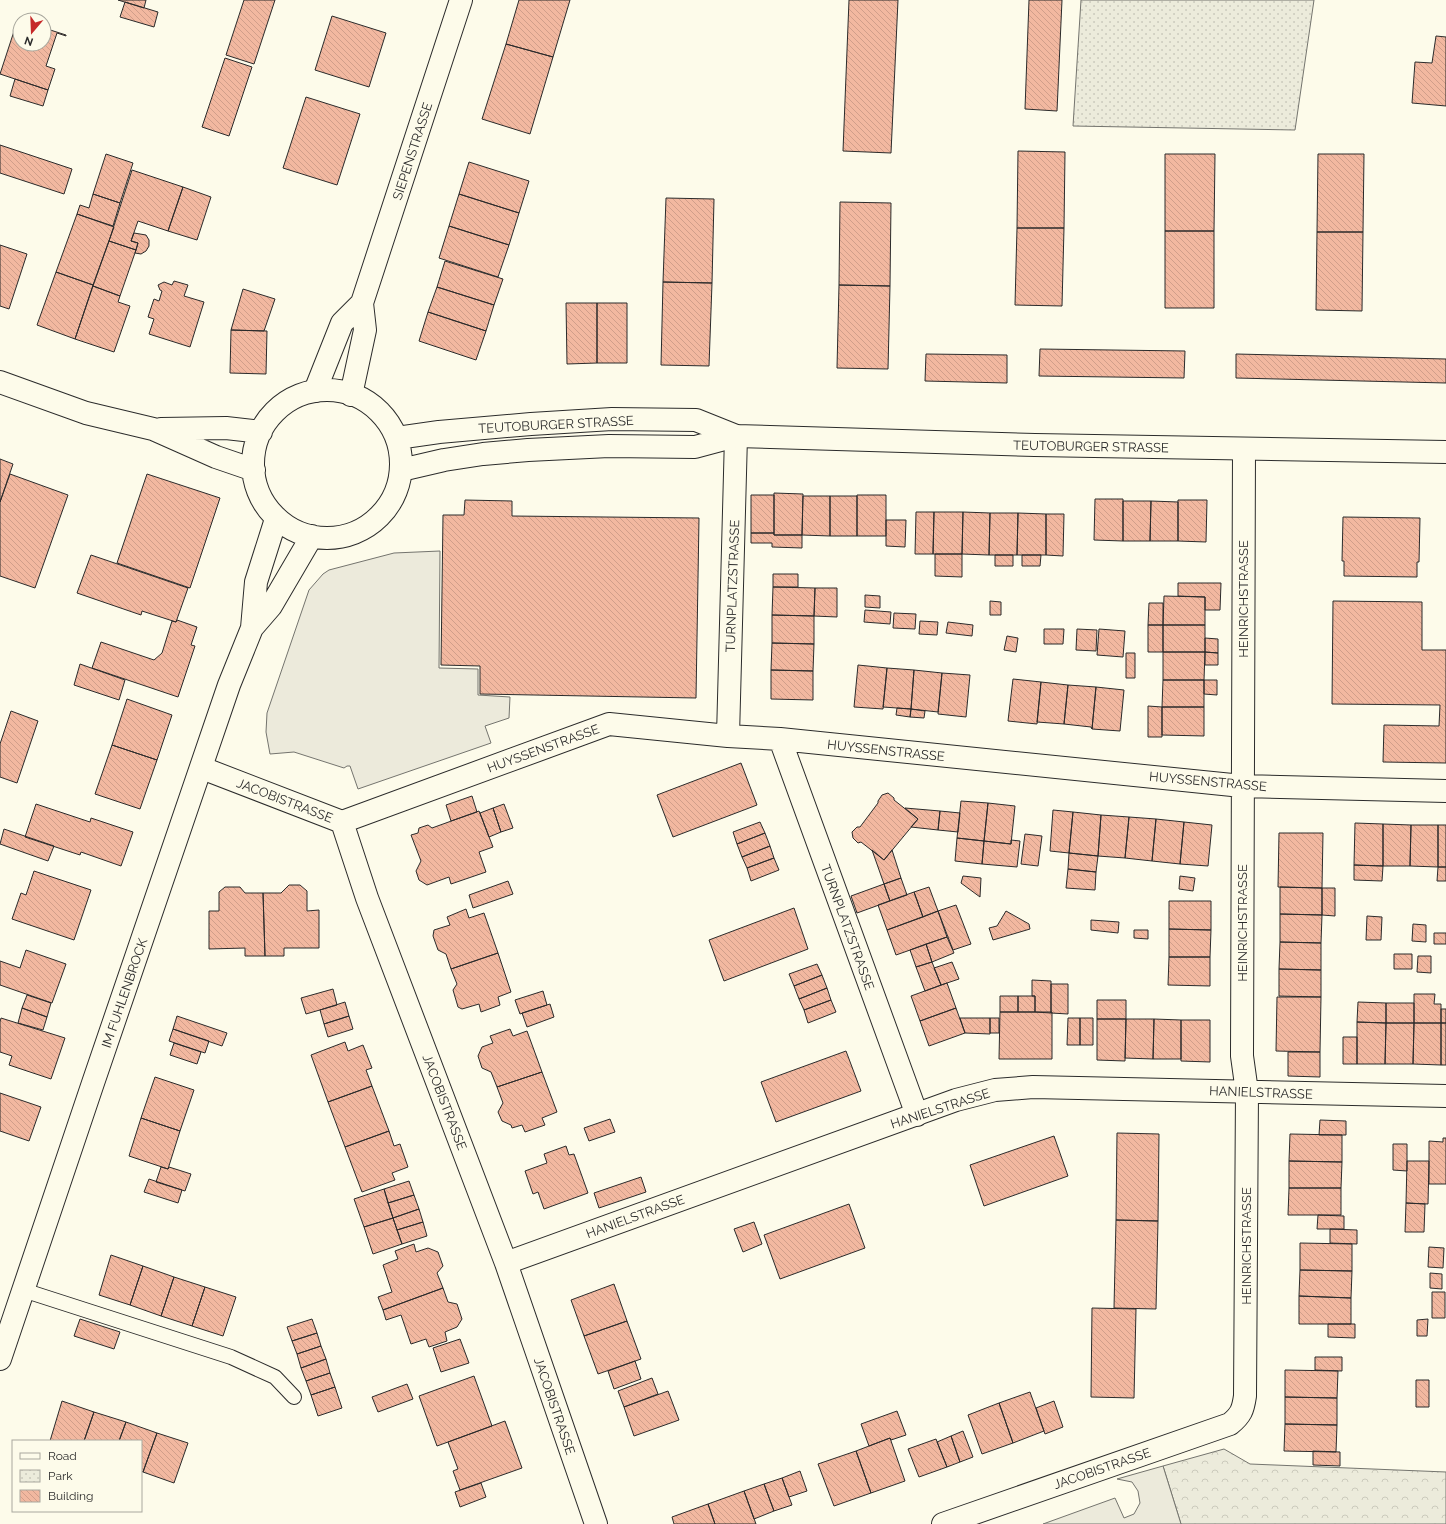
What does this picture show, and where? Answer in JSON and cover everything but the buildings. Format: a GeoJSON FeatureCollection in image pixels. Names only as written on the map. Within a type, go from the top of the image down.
{"type":"FeatureCollection","features":[{"type":"Feature","properties":{"kind":"street","name":"SIEPENSTRASSE"},"geometry":{"type":"LineString","coordinates":[[351,395],[365,330],[362,303],[461,0]]}},
{"type":"Feature","properties":{"kind":"street","name":"SIEPENSTRASSE"},"geometry":{"type":"LineString","coordinates":[[315,391],[342,323],[362,303]]}},
{"type":"Feature","properties":{"kind":"street"},"geometry":{"type":"LineString","coordinates":[[0,382],[86,413],[153,429],[216,457],[254,470]]}},
{"type":"Feature","properties":{"kind":"street"},"geometry":{"type":"LineString","coordinates":[[306,392],[336,392],[351,395],[379,412],[388,422],[397,438],[400,449],[401,470],[394,496],[377,519],[354,533],[339,538],[312,536],[276,519],[265,506],[260,494],[254,470],[255,453],[261,432],[269,418],[283,404],[306,392]]}},
{"type":"Feature","properties":{"kind":"street","name":"TEUTOBURGER STRASSE"},"geometry":{"type":"LineString","coordinates":[[397,438],[439,432],[612,419],[696,420],[736,436]]}},
{"type":"Feature","properties":{"kind":"street"},"geometry":{"type":"LineString","coordinates":[[153,429],[226,428],[261,432]]}},
{"type":"Feature","properties":{"kind":"street","name":"TEUTOBURGER STRASSE"},"geometry":{"type":"LineString","coordinates":[[401,470],[444,460],[483,454],[609,446],[695,447],[736,436],[1244,449],[1446,452]]}},
{"type":"Feature","properties":{"kind":"street","name":"TURNPLATZSTRASSE"},"geometry":{"type":"LineString","coordinates":[[728,736],[736,436]]}},
{"type":"Feature","properties":{"kind":"street","name":"HEINRICHSTRASSE"},"geometry":{"type":"LineString","coordinates":[[1244,449],[1242,1056],[1247,1092],[1245,1396]]}},
{"type":"Feature","properties":{"kind":"street","name":"IM FUHLENBROCK"},"geometry":{"type":"LineString","coordinates":[[0,1359],[93,1082],[230,685],[252,628],[256,582],[276,519]]}},
{"type":"Feature","properties":{"kind":"street","name":"IM FUHLENBROCK"},"geometry":{"type":"LineString","coordinates":[[252,628],[271,606],[312,536]]}},
{"type":"Feature","properties":{"kind":"street","name":"HUYSSENSTRASSE"},"geometry":{"type":"LineString","coordinates":[[342,822],[609,724],[728,736],[780,739],[1242,786],[1446,791]]}},
{"type":"Feature","properties":{"kind":"street","name":"TURNPLATZSTRASSE"},"geometry":{"type":"LineString","coordinates":[[780,739],[916,1114]]}},
{"type":"Feature","properties":{"kind":"street","name":"JACOBISTRASSE"},"geometry":{"type":"LineString","coordinates":[[202,768],[342,822],[367,898],[506,1263],[596,1524]]}},
{"type":"Feature","properties":{"kind":"street","name":"HANIELSTRASSE"},"geometry":{"type":"LineString","coordinates":[[506,1263],[916,1114],[956,1100],[995,1090],[1033,1087],[1446,1096]]}},
{"type":"Feature","properties":{"kind":"street","name":"JACOBISTRASSE"},"geometry":{"type":"LineString","coordinates":[[943,1524],[1230,1424],[1238,1418],[1243,1409],[1245,1396]]}},
{"type":"Feature","properties":{"kind":"lane"},"geometry":{"type":"LineString","coordinates":[[23,1290],[231,1357],[275,1377],[294,1396]]}},
{"type":"Feature","properties":{"kind":"green space"},"geometry":{"type":"Polygon","coordinates":[[[1081,0],[1314,0],[1295,130],[1073,126],[1081,0]]]}},
{"type":"Feature","properties":{"kind":"green space"},"geometry":{"type":"Polygon","coordinates":[[[1224,1449],[1250,1464],[1446,1472],[1446,1524],[1181,1524],[1163,1466],[1224,1449]]]}},
{"type":"Feature","properties":{"kind":"shaded area"},"geometry":{"type":"Polygon","coordinates":[[[440,551],[439,668],[478,669],[478,695],[510,697],[509,718],[485,726],[491,743],[358,789],[350,766],[344,768],[294,752],[270,754],[266,732],[267,713],[309,590],[323,574],[329,570],[394,553],[440,551]]]}},
{"type":"Feature","properties":{"kind":"shaded area"},"geometry":{"type":"Polygon","coordinates":[[[1163,1466],[1181,1524],[1043,1524],[1115,1498],[1124,1518],[1134,1514],[1140,1503],[1138,1491],[1132,1482],[1117,1479],[1163,1466]]]}}]}
